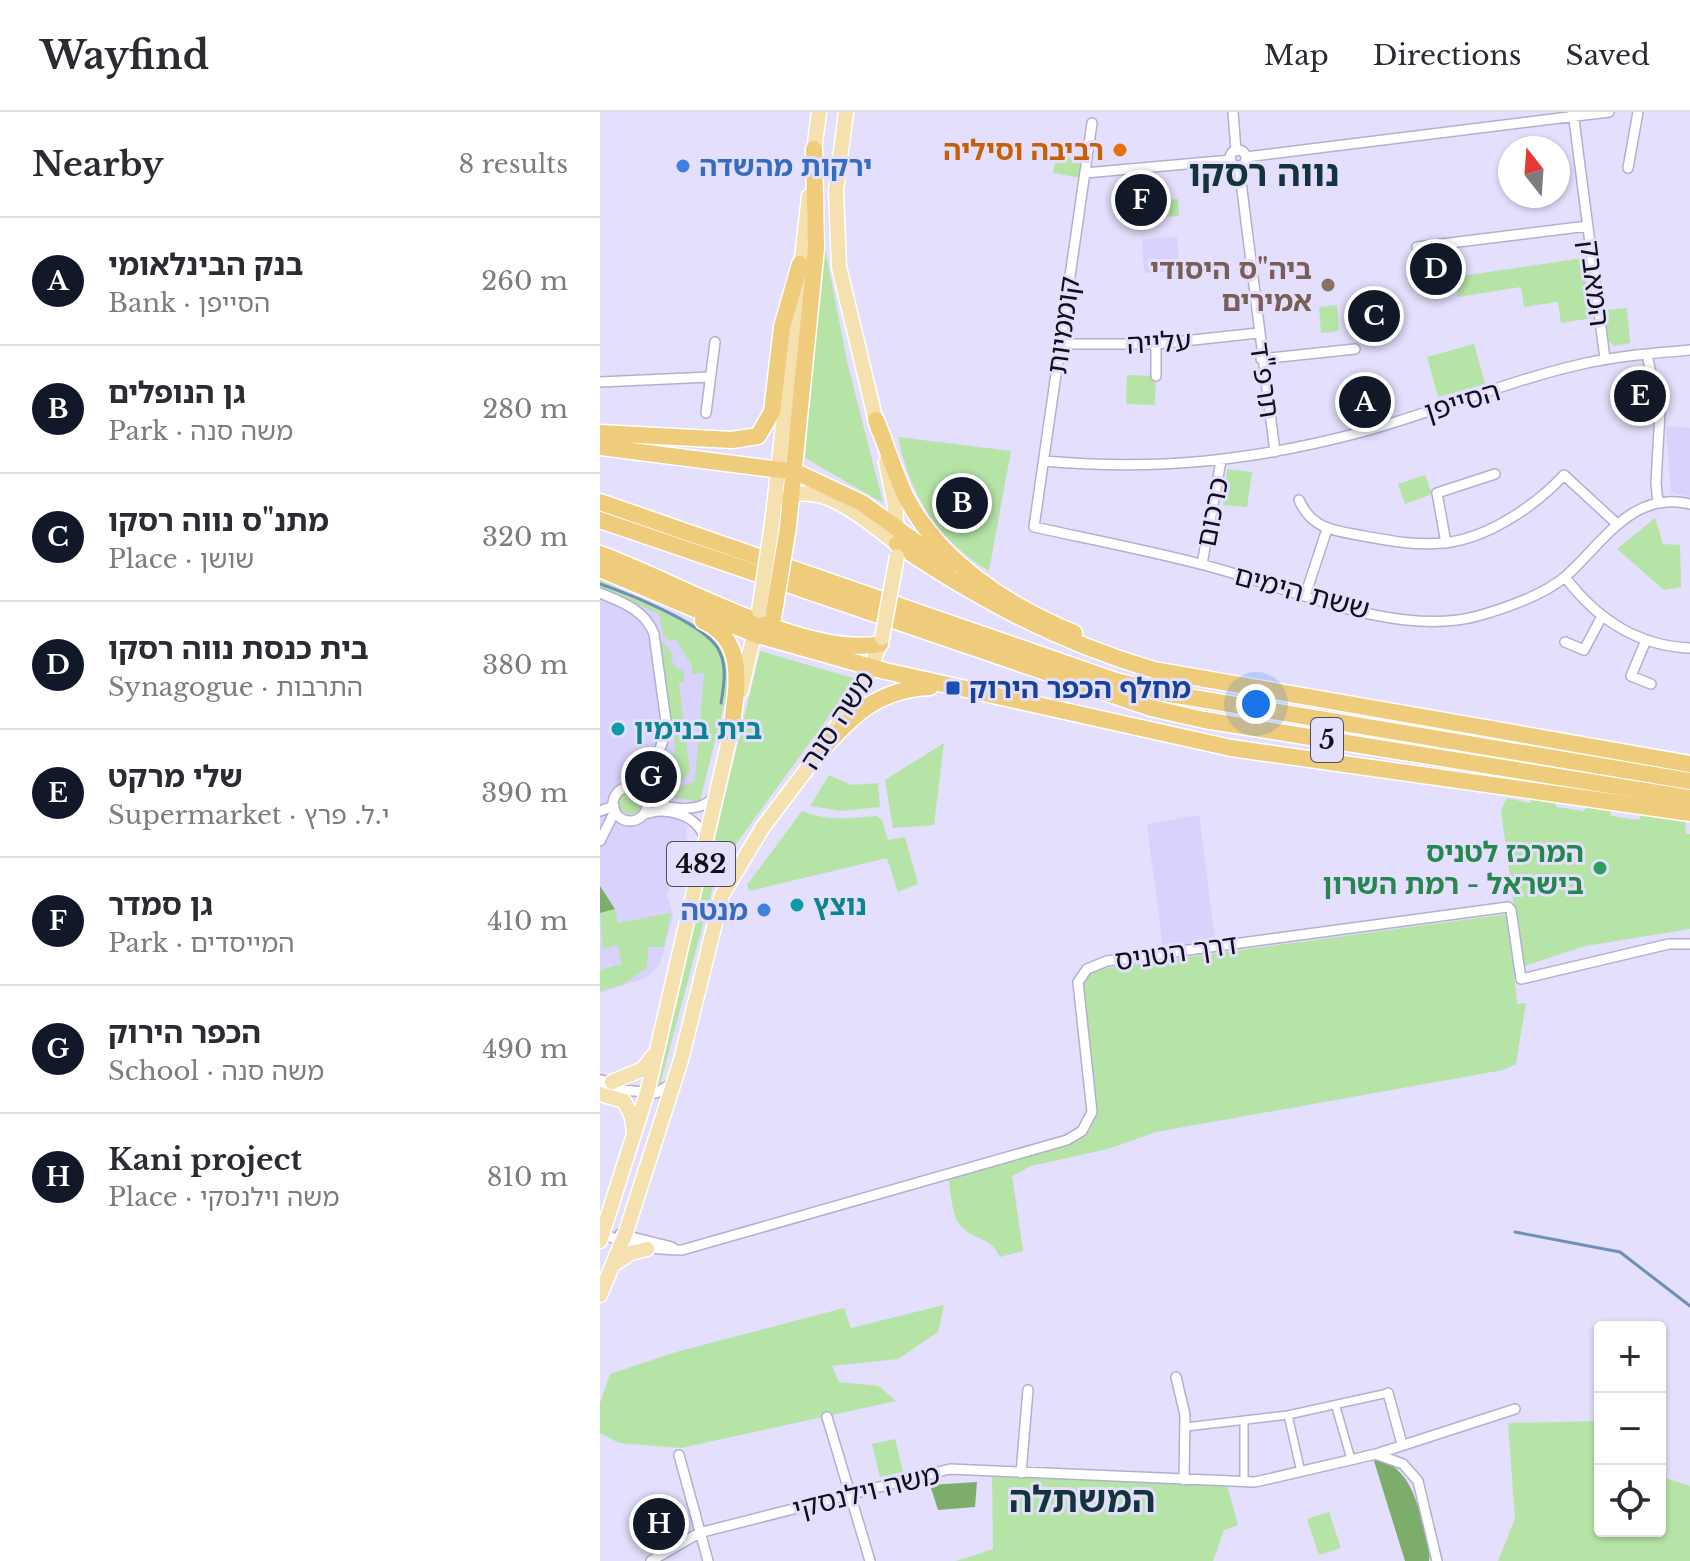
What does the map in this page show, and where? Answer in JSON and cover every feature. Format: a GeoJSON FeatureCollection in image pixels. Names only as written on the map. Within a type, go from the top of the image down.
{"type":"FeatureCollection","features":[{"type":"Feature","properties":{"kind":"highway"},"geometry":{"type":"LineString","coordinates":[[763,622],[778,520],[792,495],[788,470],[816,248],[814,149]]}},
{"type":"Feature","properties":{"kind":"highway"},"geometry":{"type":"LineString","coordinates":[[600,433],[711,440],[758,436],[772,412],[782,327],[800,264]]}},
{"type":"Feature","properties":{"kind":"highway"},"geometry":{"type":"LineString","coordinates":[[876,420],[905,494],[926,530],[969,572],[998,593]]}},
{"type":"Feature","properties":{"kind":"highway"},"geometry":{"type":"LineString","coordinates":[[600,447],[788,470],[862,503],[897,542],[973,595],[1051,634],[1141,666],[1227,685],[1690,764]]}},
{"type":"Feature","properties":{"kind":"highway","name":"5"},"geometry":{"type":"LineString","coordinates":[[600,502],[1116,681],[1164,693],[1690,781]]}},
{"type":"Feature","properties":{"kind":"highway","name":"5"},"geometry":{"type":"LineString","coordinates":[[600,520],[1151,708],[1219,723],[1690,798]]}},
{"type":"Feature","properties":{"kind":"highway"},"geometry":{"type":"LineString","coordinates":[[897,542],[1062,628],[1115,649],[1227,685]]}},
{"type":"Feature","properties":{"kind":"highway"},"geometry":{"type":"LineString","coordinates":[[600,554],[763,622],[784,644],[873,668],[1231,748],[1690,813]]}},
{"type":"Feature","properties":{"kind":"highway"},"geometry":{"type":"LineString","coordinates":[[600,572],[850,648],[881,641]]}},
{"type":"Feature","properties":{"kind":"highway"},"geometry":{"type":"LineString","coordinates":[[600,572],[710,624],[725,635],[734,649],[737,668],[731,733]]}},
{"type":"Feature","properties":{"kind":"highway"},"geometry":{"type":"LineString","coordinates":[[819,753],[862,707],[882,697],[912,688],[953,686]]}},
{"type":"Feature","properties":{"kind":"main road"},"geometry":{"type":"LineString","coordinates":[[778,520],[788,470],[800,264],[819,112]]}},
{"type":"Feature","properties":{"kind":"main road","name":"משה סנה"},"geometry":{"type":"LineString","coordinates":[[600,1295],[642,1184],[673,1083],[722,895],[763,827],[819,753],[873,668],[881,641],[897,542],[876,420],[847,309],[835,232],[836,190],[846,112]]}},
{"type":"Feature","properties":{"kind":"main road"},"geometry":{"type":"LineString","coordinates":[[792,495],[804,492],[831,500],[897,542]]}},
{"type":"Feature","properties":{"kind":"main road","name":"482"},"geometry":{"type":"LineString","coordinates":[[601,1237],[647,1093],[731,733],[763,622]]}},
{"type":"Feature","properties":{"kind":"main road"},"geometry":{"type":"LineString","coordinates":[[604,1083],[643,1069],[658,1049]]}},
{"type":"Feature","properties":{"kind":"main road"},"geometry":{"type":"LineString","coordinates":[[600,1094],[624,1101],[632,1117],[635,1136]]}},
{"type":"Feature","properties":{"kind":"main road"},"geometry":{"type":"LineString","coordinates":[[612,1265],[644,1243]]}},
{"type":"Feature","properties":{"kind":"street","name":"תרפ\"ד"},"geometry":{"type":"LineString","coordinates":[[1233,112],[1261,359],[1275,452]]}},
{"type":"Feature","properties":{"kind":"street"},"geometry":{"type":"LineString","coordinates":[[1085,173],[1238,158],[1609,112]]}},
{"type":"Feature","properties":{"kind":"street"},"geometry":{"type":"LineString","coordinates":[[1628,168],[1638,112]]}},
{"type":"Feature","properties":{"kind":"street","name":"המאבק"},"geometry":{"type":"LineString","coordinates":[[1574,115],[1605,359]]}},
{"type":"Feature","properties":{"kind":"street","name":"קוממיות"},"geometry":{"type":"LineString","coordinates":[[1034,527],[1092,123]]}},
{"type":"Feature","properties":{"kind":"street"},"geometry":{"type":"LineString","coordinates":[[1417,247],[1588,226]]}},
{"type":"Feature","properties":{"kind":"street","name":"עלייה"},"geometry":{"type":"LineString","coordinates":[[1060,344],[1156,344],[1258,333]]}},
{"type":"Feature","properties":{"kind":"street"},"geometry":{"type":"LineString","coordinates":[[706,413],[715,342]]}},
{"type":"Feature","properties":{"kind":"street"},"geometry":{"type":"LineString","coordinates":[[1156,344],[1156,376]]}},
{"type":"Feature","properties":{"kind":"street"},"geometry":{"type":"LineString","coordinates":[[1261,359],[1355,349]]}},
{"type":"Feature","properties":{"kind":"street","name":"הסייפן"},"geometry":{"type":"LineString","coordinates":[[1044,461],[1118,468],[1221,461],[1275,452],[1605,359],[1690,350]]}},
{"type":"Feature","properties":{"kind":"street"},"geometry":{"type":"LineString","coordinates":[[1647,355],[1660,412],[1656,483],[1658,503]]}},
{"type":"Feature","properties":{"kind":"street"},"geometry":{"type":"LineString","coordinates":[[600,382],[710,377]]}},
{"type":"Feature","properties":{"kind":"street","name":"כרכום"},"geometry":{"type":"LineString","coordinates":[[1202,564],[1221,461]]}},
{"type":"Feature","properties":{"kind":"street"},"geometry":{"type":"LineString","coordinates":[[1446,543],[1437,493],[1495,474]]}},
{"type":"Feature","properties":{"kind":"street"},"geometry":{"type":"LineString","coordinates":[[1299,500],[1309,520],[1327,529],[1395,542],[1446,543],[1486,529],[1532,504],[1564,475],[1616,523],[1658,503],[1690,504]]}},
{"type":"Feature","properties":{"kind":"street","name":"ששת הימים"},"geometry":{"type":"LineString","coordinates":[[1034,527],[1202,564],[1305,596],[1402,618],[1449,620],[1477,616],[1533,595],[1565,577],[1616,523]]}},
{"type":"Feature","properties":{"kind":"street"},"geometry":{"type":"LineString","coordinates":[[1305,596],[1327,529]]}},
{"type":"Feature","properties":{"kind":"street"},"geometry":{"type":"LineString","coordinates":[[1565,577],[1601,618],[1646,640],[1690,648]]}},
{"type":"Feature","properties":{"kind":"street"},"geometry":{"type":"LineString","coordinates":[[600,593],[635,609],[650,624],[654,634],[667,729],[645,796],[643,815]]}},
{"type":"Feature","properties":{"kind":"street"},"geometry":{"type":"LineString","coordinates":[[1565,642],[1584,650],[1601,618]]}},
{"type":"Feature","properties":{"kind":"street"},"geometry":{"type":"LineString","coordinates":[[1646,640],[1631,676],[1651,684]]}},
{"type":"Feature","properties":{"kind":"street"},"geometry":{"type":"LineString","coordinates":[[657,764],[641,783],[617,793],[615,809],[600,841],[625,819],[662,812],[692,818],[701,828],[705,846]]}},
{"type":"Feature","properties":{"kind":"street"},"geometry":{"type":"LineString","coordinates":[[653,777],[665,805]]}},
{"type":"Feature","properties":{"kind":"street"},"geometry":{"type":"LineString","coordinates":[[632,787],[665,805],[697,808],[710,802],[718,787]]}},
{"type":"Feature","properties":{"kind":"street"},"geometry":{"type":"LineString","coordinates":[[600,811],[615,809]]}},
{"type":"Feature","properties":{"kind":"street"},"geometry":{"type":"LineString","coordinates":[[615,809],[625,819]]}},
{"type":"Feature","properties":{"kind":"street","name":"דרך הטניס"},"geometry":{"type":"LineString","coordinates":[[601,1237],[682,1250],[1067,1140],[1082,1131],[1092,1112],[1077,990],[1081,975],[1094,965],[1508,907],[1511,910],[1521,979],[1669,944],[1690,944]]}},
{"type":"Feature","properties":{"kind":"street"},"geometry":{"type":"LineString","coordinates":[[604,1083],[656,1093],[673,1083]]}},
{"type":"Feature","properties":{"kind":"street"},"geometry":{"type":"LineString","coordinates":[[642,1184],[633,1224],[635,1233],[644,1243]]}},
{"type":"Feature","properties":{"kind":"street"},"geometry":{"type":"LineString","coordinates":[[1176,1377],[1186,1427],[1184,1480]]}},
{"type":"Feature","properties":{"kind":"street"},"geometry":{"type":"LineString","coordinates":[[1021,1473],[1028,1390]]}},
{"type":"Feature","properties":{"kind":"street"},"geometry":{"type":"LineString","coordinates":[[1186,1427],[1244,1422],[1336,1407],[1388,1393],[1402,1444]]}},
{"type":"Feature","properties":{"kind":"street"},"geometry":{"type":"LineString","coordinates":[[1336,1407],[1351,1459]]}},
{"type":"Feature","properties":{"kind":"street","name":"משה וילנסקי"},"geometry":{"type":"LineString","coordinates":[[651,1561],[699,1533],[950,1469],[1244,1482],[1376,1454],[1515,1409]]}},
{"type":"Feature","properties":{"kind":"street"},"geometry":{"type":"LineString","coordinates":[[1288,1415],[1301,1472]]}},
{"type":"Feature","properties":{"kind":"street"},"geometry":{"type":"LineString","coordinates":[[827,1417],[870,1561]]}},
{"type":"Feature","properties":{"kind":"street"},"geometry":{"type":"LineString","coordinates":[[1244,1422],[1244,1482]]}},
{"type":"Feature","properties":{"kind":"street"},"geometry":{"type":"LineString","coordinates":[[1376,1454],[1403,1464],[1418,1481],[1437,1561]]}},
{"type":"Feature","properties":{"kind":"street"},"geometry":{"type":"LineString","coordinates":[[679,1455],[708,1561]]}},
{"type":"Feature","properties":{"kind":"shaded area"},"geometry":{"type":"Polygon","coordinates":[[[1177,237],[1180,271],[1144,273],[1142,239],[1177,237]]]}},
{"type":"Feature","properties":{"kind":"shaded area"},"geometry":{"type":"Polygon","coordinates":[[[1666,426],[1690,428],[1690,497],[1671,492],[1666,426]]]}},
{"type":"Feature","properties":{"kind":"shaded area"},"geometry":{"type":"Polygon","coordinates":[[[600,588],[659,614],[721,669],[696,802],[682,801],[679,817],[687,827],[684,851],[667,895],[673,916],[660,964],[646,978],[600,993],[600,588]]]}},
{"type":"Feature","properties":{"kind":"shaded area"},"geometry":{"type":"Polygon","coordinates":[[[1199,815],[1215,941],[1163,948],[1147,824],[1199,815]]]}},
{"type":"Feature","properties":{"kind":"green space"},"geometry":{"type":"Polygon","coordinates":[[[1056,155],[1083,160],[1080,178],[1053,173],[1056,155]]]}},
{"type":"Feature","properties":{"kind":"green space"},"geometry":{"type":"Polygon","coordinates":[[[1156,181],[1157,201],[1178,199],[1179,216],[1126,220],[1123,184],[1156,181]]]}},
{"type":"Feature","properties":{"kind":"green space"},"geometry":{"type":"Polygon","coordinates":[[[824,243],[847,361],[883,503],[805,458],[824,243]]]}},
{"type":"Feature","properties":{"kind":"green space"},"geometry":{"type":"Polygon","coordinates":[[[1583,258],[1592,318],[1561,323],[1558,302],[1524,307],[1521,287],[1458,297],[1455,277],[1583,258]]]}},
{"type":"Feature","properties":{"kind":"green space"},"geometry":{"type":"Polygon","coordinates":[[[1337,305],[1339,331],[1321,333],[1319,307],[1337,305]]]}},
{"type":"Feature","properties":{"kind":"green space"},"geometry":{"type":"Polygon","coordinates":[[[1390,305],[1392,325],[1361,329],[1358,309],[1390,305]]]}},
{"type":"Feature","properties":{"kind":"green space"},"geometry":{"type":"Polygon","coordinates":[[[1627,308],[1630,343],[1614,346],[1605,338],[1602,310],[1627,308]]]}},
{"type":"Feature","properties":{"kind":"green space"},"geometry":{"type":"Polygon","coordinates":[[[1474,344],[1485,384],[1438,397],[1427,357],[1474,344]]]}},
{"type":"Feature","properties":{"kind":"green space"},"geometry":{"type":"Polygon","coordinates":[[[1127,375],[1156,376],[1155,405],[1126,404],[1127,375]]]}},
{"type":"Feature","properties":{"kind":"green space"},"geometry":{"type":"Polygon","coordinates":[[[898,437],[1011,451],[989,571],[955,546],[929,514],[910,478],[898,437]]]}},
{"type":"Feature","properties":{"kind":"green space"},"geometry":{"type":"Polygon","coordinates":[[[1227,469],[1252,472],[1247,507],[1223,505],[1227,469]]]}},
{"type":"Feature","properties":{"kind":"green space"},"geometry":{"type":"Polygon","coordinates":[[[1425,475],[1432,494],[1405,504],[1398,484],[1425,475]]]}},
{"type":"Feature","properties":{"kind":"green space"},"geometry":{"type":"Polygon","coordinates":[[[1655,518],[1663,544],[1680,545],[1681,587],[1664,590],[1617,549],[1655,518]]]}},
{"type":"Feature","properties":{"kind":"green space"},"geometry":{"type":"Polygon","coordinates":[[[600,580],[710,631],[724,646],[731,677],[700,801],[669,797],[659,776],[674,795],[680,787],[695,781],[704,673],[692,674],[692,666],[675,639],[670,641],[663,635],[659,614],[600,588],[600,580]]]}},
{"type":"Feature","properties":{"kind":"green space"},"geometry":{"type":"Polygon","coordinates":[[[660,639],[674,656],[670,657],[676,668],[683,670],[685,681],[679,682],[685,730],[689,734],[686,738],[690,772],[682,781],[674,778],[679,777],[677,759],[664,761],[665,756],[676,754],[660,639]]]}},
{"type":"Feature","properties":{"kind":"green space"},"geometry":{"type":"Polygon","coordinates":[[[760,651],[856,679],[736,844],[714,883],[660,1085],[656,1084],[760,651]]]}},
{"type":"Feature","properties":{"kind":"green space"},"geometry":{"type":"Polygon","coordinates":[[[944,743],[934,825],[893,828],[885,780],[944,743]]]}},
{"type":"Feature","properties":{"kind":"green space"},"geometry":{"type":"Polygon","coordinates":[[[829,775],[851,785],[878,783],[880,807],[842,811],[810,806],[829,775]]]}},
{"type":"Feature","properties":{"kind":"green space"},"geometry":{"type":"Polygon","coordinates":[[[630,792],[638,795],[641,803],[638,811],[630,814],[622,811],[619,803],[622,795],[630,792]]]}},
{"type":"Feature","properties":{"kind":"green space","name":"המרכז לטניס בישראל - רמת השרון"},"geometry":{"type":"Polygon","coordinates":[[[1532,797],[1555,801],[1556,807],[1584,811],[1587,806],[1610,808],[1611,816],[1639,820],[1641,815],[1685,821],[1686,834],[1690,834],[1690,929],[1585,946],[1522,967],[1501,810],[1507,798],[1530,803],[1532,797]]]}},
{"type":"Feature","properties":{"kind":"green space"},"geometry":{"type":"Polygon","coordinates":[[[802,811],[830,818],[877,816],[882,820],[888,840],[905,837],[918,884],[898,892],[887,858],[749,891],[747,885],[802,811]]]}},
{"type":"Feature","properties":{"kind":"green space"},"geometry":{"type":"Polygon","coordinates":[[[600,886],[615,909],[600,913],[600,886]]]}},
{"type":"Feature","properties":{"kind":"green space"},"geometry":{"type":"Polygon","coordinates":[[[615,909],[618,923],[671,913],[664,947],[648,947],[647,968],[622,985],[600,991],[600,970],[622,964],[617,945],[603,949],[600,913],[615,909]]]}},
{"type":"Feature","properties":{"kind":"green space"},"geometry":{"type":"Polygon","coordinates":[[[1508,914],[1517,1004],[1526,1003],[1516,1064],[1503,1070],[1156,1132],[1108,1149],[1031,1166],[1012,1176],[1023,1251],[1000,1257],[991,1245],[962,1228],[958,1222],[948,1178],[1075,1141],[1090,1130],[1097,1110],[1082,995],[1083,984],[1092,970],[1508,914]]]}},
{"type":"Feature","properties":{"kind":"green space"},"geometry":{"type":"Polygon","coordinates":[[[944,1305],[938,1332],[898,1359],[832,1366],[839,1382],[879,1386],[896,1401],[681,1448],[619,1443],[600,1433],[600,1403],[610,1374],[676,1352],[844,1308],[851,1328],[944,1305]]]}},
{"type":"Feature","properties":{"kind":"green space"},"geometry":{"type":"Polygon","coordinates":[[[1594,1421],[1594,1537],[1666,1537],[1666,1478],[1690,1486],[1690,1561],[1498,1561],[1515,1519],[1508,1423],[1594,1421]]]}},
{"type":"Feature","properties":{"kind":"green space"},"geometry":{"type":"Polygon","coordinates":[[[895,1439],[903,1472],[880,1477],[872,1444],[895,1439]]]}},
{"type":"Feature","properties":{"kind":"green space"},"geometry":{"type":"Polygon","coordinates":[[[1380,1460],[1402,1474],[1415,1497],[1430,1550],[1429,1561],[1405,1561],[1374,1461],[1380,1460]]]}},
{"type":"Feature","properties":{"kind":"green space"},"geometry":{"type":"Polygon","coordinates":[[[992,1472],[1227,1485],[1238,1525],[1224,1530],[1213,1561],[956,1561],[993,1549],[992,1472]]]}},
{"type":"Feature","properties":{"kind":"green space"},"geometry":{"type":"Polygon","coordinates":[[[977,1482],[975,1507],[938,1510],[930,1485],[977,1482]]]}},
{"type":"Feature","properties":{"kind":"green space"},"geometry":{"type":"Polygon","coordinates":[[[1329,1512],[1341,1548],[1319,1555],[1307,1519],[1329,1512]]]}},
{"type":"Feature","properties":{"kind":"waterway"},"geometry":{"type":"LineString","coordinates":[[600,584],[663,610],[708,638],[723,660],[721,703]]}},
{"type":"Feature","properties":{"kind":"waterway"},"geometry":{"type":"LineString","coordinates":[[1515,1232],[1620,1252],[1690,1306]]}},
{"type":"Feature","properties":{"kind":"place","name":"רביבה וסיליה"},"geometry":{"type":"Point","coordinates":[1120,150]}},
{"type":"Feature","properties":{"kind":"place","name":"ירקות מהשדה"},"geometry":{"type":"Point","coordinates":[683,166]}},
{"type":"Feature","properties":{"kind":"place","name":"גן סמדר"},"geometry":{"type":"Point","coordinates":[1141,200]}},
{"type":"Feature","properties":{"kind":"place","name":"בית כנסת נווה רסקו"},"geometry":{"type":"Point","coordinates":[1436,269]}},
{"type":"Feature","properties":{"kind":"place","name":"ביה\"ס היסודי אמירים"},"geometry":{"type":"Point","coordinates":[1328,285]}},
{"type":"Feature","properties":{"kind":"place","name":"מתנ\"ס נווה רסקו"},"geometry":{"type":"Point","coordinates":[1374,316]}},
{"type":"Feature","properties":{"kind":"place","name":"שלי מרקט"},"geometry":{"type":"Point","coordinates":[1640,396]}},
{"type":"Feature","properties":{"kind":"place","name":"בנק הבינלאומי"},"geometry":{"type":"Point","coordinates":[1365,402]}},
{"type":"Feature","properties":{"kind":"place","name":"גן הנופלים"},"geometry":{"type":"Point","coordinates":[962,503]}},
{"type":"Feature","properties":{"kind":"place","name":"מחלף הכפר הירוק"},"geometry":{"type":"Point","coordinates":[953,688]}},
{"type":"Feature","properties":{"kind":"place","name":"בית בנימין"},"geometry":{"type":"Point","coordinates":[618,729]}},
{"type":"Feature","properties":{"kind":"place","name":"הכפר הירוק"},"geometry":{"type":"Point","coordinates":[651,777]}},
{"type":"Feature","properties":{"kind":"place","name":"המרכז לטניס בישראל - רמת השרון"},"geometry":{"type":"Point","coordinates":[1600,868]}},
{"type":"Feature","properties":{"kind":"place","name":"נוצץ"},"geometry":{"type":"Point","coordinates":[797,905]}},
{"type":"Feature","properties":{"kind":"place","name":"מנטה"},"geometry":{"type":"Point","coordinates":[764,910]}},
{"type":"Feature","properties":{"kind":"place","name":"Kani project"},"geometry":{"type":"Point","coordinates":[659,1524]}},
{"type":"Feature","properties":{"kind":"district","name":"נווה רסקו"},"geometry":{"type":"Point","coordinates":[1264,173]}},
{"type":"Feature","properties":{"kind":"district","name":"המשתלה"},"geometry":{"type":"Point","coordinates":[1082,1499]}}]}
